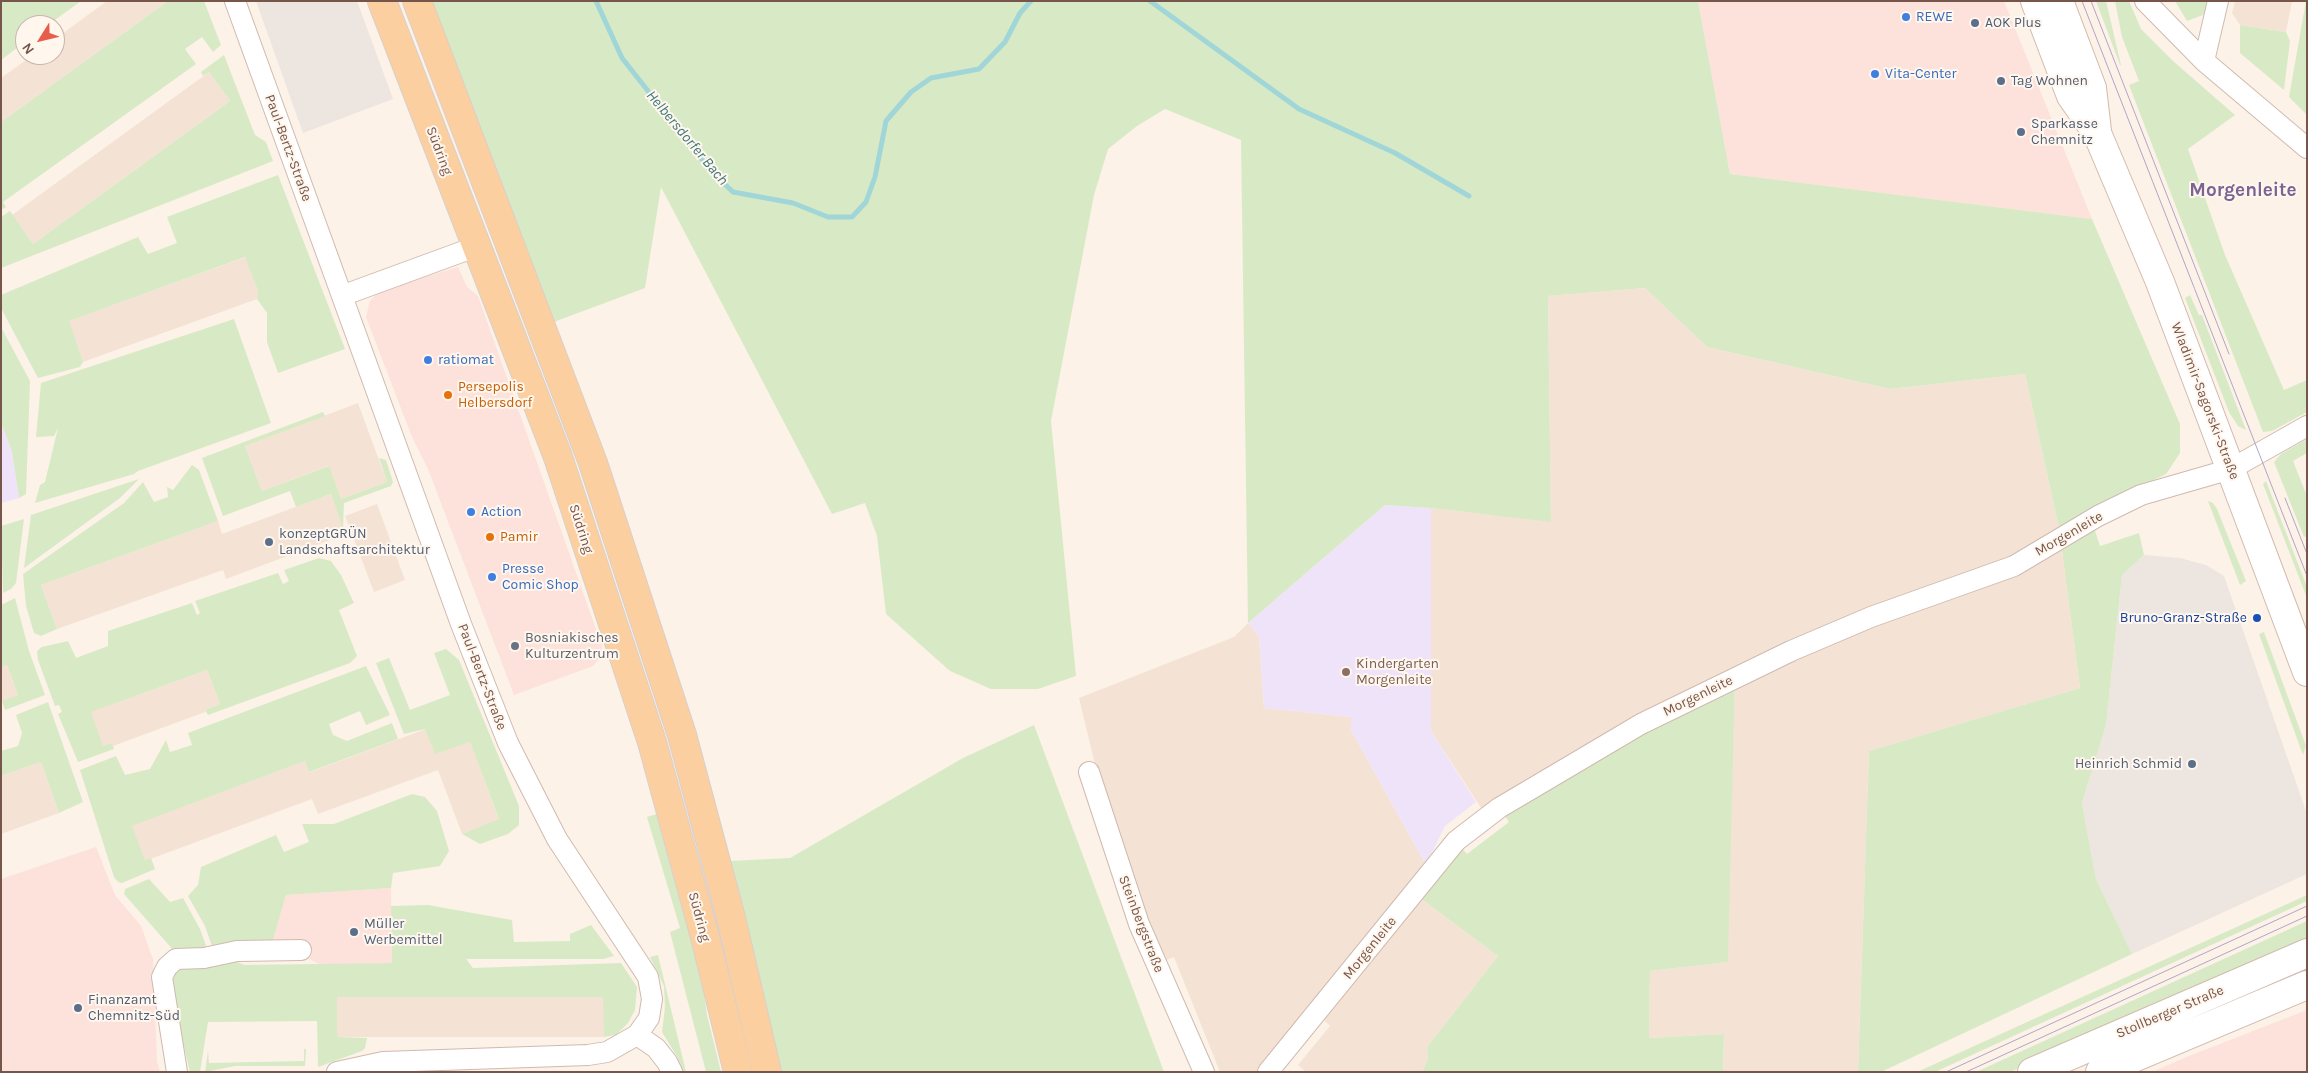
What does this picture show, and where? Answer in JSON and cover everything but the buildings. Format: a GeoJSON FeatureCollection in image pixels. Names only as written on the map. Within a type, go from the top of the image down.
{"type":"FeatureCollection","features":[{"type":"Feature","properties":{"kind":"main road","name":"Südring"},"geometry":{"type":"LineString","coordinates":[[382,1],[475,248],[558,457],[652,742],[738,1072]]}},
{"type":"Feature","properties":{"kind":"main road"},"geometry":{"type":"LineString","coordinates":[[417,1],[593,463],[615,529],[682,735],[731,918],[767,1072]]}},
{"type":"Feature","properties":{"kind":"main road","name":"Wladimir-Sagorski-Straße"},"geometry":{"type":"LineString","coordinates":[[2034,1],[2071,96],[2097,133],[2160,282],[2307,672]]}},
{"type":"Feature","properties":{"kind":"main road","name":"Wladimir-Sagorski-Straße"},"geometry":{"type":"LineString","coordinates":[[2059,1],[2092,88],[2097,133]]}},
{"type":"Feature","properties":{"kind":"main road","name":"Stollberger Straße"},"geometry":{"type":"LineString","coordinates":[[2032,1072],[2307,953]]}},
{"type":"Feature","properties":{"kind":"main road","name":"Stollberger Straße"},"geometry":{"type":"LineString","coordinates":[[2100,1072],[2307,985]]}},
{"type":"Feature","properties":{"kind":"main road"},"geometry":{"type":"LineString","coordinates":[[727,1028],[727,1072]]}},
{"type":"Feature","properties":{"kind":"street","name":"Paul-Bertz-Straße"},"geometry":{"type":"LineString","coordinates":[[235,1],[344,295],[461,624],[508,743],[556,839],[648,978],[652,998],[649,1018],[637,1035],[607,1052],[588,1055],[383,1062],[337,1072]]}},
{"type":"Feature","properties":{"kind":"street"},"geometry":{"type":"LineString","coordinates":[[2145,1],[2204,61],[2307,148]]}},
{"type":"Feature","properties":{"kind":"street"},"geometry":{"type":"LineString","coordinates":[[2204,61],[2218,1]]}},
{"type":"Feature","properties":{"kind":"street"},"geometry":{"type":"LineString","coordinates":[[344,295],[475,248]]}},
{"type":"Feature","properties":{"kind":"street"},"geometry":{"type":"LineString","coordinates":[[2231,469],[2307,426]]}},
{"type":"Feature","properties":{"kind":"street","name":"Morgenleite"},"geometry":{"type":"LineString","coordinates":[[1268,1072],[1456,841],[1499,808],[1641,724],[1791,651],[1871,617],[2014,566],[2098,516],[2141,495],[2231,469]]}},
{"type":"Feature","properties":{"kind":"street","name":"Steinbergstraße"},"geometry":{"type":"LineString","coordinates":[[1089,772],[1139,924],[1204,1072]]}},
{"type":"Feature","properties":{"kind":"street"},"geometry":{"type":"LineString","coordinates":[[177,1072],[162,978],[167,967],[176,959],[204,958],[237,951],[301,950]]}},
{"type":"Feature","properties":{"kind":"street"},"geometry":{"type":"LineString","coordinates":[[637,1035],[656,1048],[672,1072]]}},
{"type":"Feature","properties":{"kind":"shaded area"},"geometry":{"type":"Polygon","coordinates":[[[107,1],[168,1],[1,122],[1,78],[19,65],[65,65],[65,32],[107,1]]]}},
{"type":"Feature","properties":{"kind":"shaded area"},"geometry":{"type":"Polygon","coordinates":[[[256,1],[357,1],[393,99],[303,133],[256,1]]]}},
{"type":"Feature","properties":{"kind":"shaded area"},"geometry":{"type":"Polygon","coordinates":[[[1698,1],[2004,1],[2092,219],[1730,174],[1698,1]]]}},
{"type":"Feature","properties":{"kind":"shaded area"},"geometry":{"type":"Polygon","coordinates":[[[2235,1],[2292,1],[2286,32],[2240,25],[2232,13],[2235,1]]]}},
{"type":"Feature","properties":{"kind":"shaded area"},"geometry":{"type":"Polygon","coordinates":[[[209,72],[230,101],[33,244],[12,215],[209,72]]]}},
{"type":"Feature","properties":{"kind":"shaded area"},"geometry":{"type":"Polygon","coordinates":[[[246,257],[258,291],[257,299],[83,362],[68,321],[246,257]]]}},
{"type":"Feature","properties":{"kind":"shaded area"},"geometry":{"type":"Polygon","coordinates":[[[458,267],[467,287],[478,296],[602,646],[601,657],[593,666],[514,695],[428,469],[412,437],[366,317],[370,301],[380,290],[458,267]]]}},
{"type":"Feature","properties":{"kind":"shaded area"},"geometry":{"type":"Polygon","coordinates":[[[1645,288],[1707,347],[1890,389],[2025,374],[2059,528],[2080,688],[1869,751],[1858,1072],[1723,1072],[1724,1034],[1649,1038],[1650,971],[1727,962],[1735,681],[1487,817],[1431,731],[1431,508],[1551,521],[1548,296],[1645,288]]]}},
{"type":"Feature","properties":{"kind":"shaded area"},"geometry":{"type":"Polygon","coordinates":[[[358,403],[387,482],[341,499],[328,466],[262,491],[245,446],[358,403]]]}},
{"type":"Feature","properties":{"kind":"shaded area"},"geometry":{"type":"Polygon","coordinates":[[[1,422],[12,452],[19,498],[1,503],[1,422]]]}},
{"type":"Feature","properties":{"kind":"shaded area"},"geometry":{"type":"Polygon","coordinates":[[[331,494],[346,534],[226,579],[223,570],[57,629],[41,585],[218,521],[222,534],[331,494]]]}},
{"type":"Feature","properties":{"kind":"shaded area"},"geometry":{"type":"Polygon","coordinates":[[[377,504],[405,580],[374,592],[345,516],[377,504]]]}},
{"type":"Feature","properties":{"kind":"shaded area","name":"Kindergarten Morgenleite"},"geometry":{"type":"Polygon","coordinates":[[[1385,505],[1431,508],[1431,731],[1476,802],[1445,826],[1426,865],[1351,730],[1351,717],[1264,708],[1259,636],[1248,623],[1385,505]]]}},
{"type":"Feature","properties":{"kind":"shaded area","name":"Heinrich Schmid"},"geometry":{"type":"Polygon","coordinates":[[[2144,555],[2180,558],[2206,565],[2224,576],[2307,814],[2307,874],[2132,954],[2096,879],[2082,803],[2106,725],[2122,575],[2144,555]]]}},
{"type":"Feature","properties":{"kind":"shaded area"},"geometry":{"type":"Polygon","coordinates":[[[1248,623],[1259,636],[1264,708],[1351,717],[1351,730],[1426,865],[1296,1029],[1258,1072],[1220,1072],[1174,957],[1162,962],[1096,769],[1079,698],[1234,637],[1248,623]]]}},
{"type":"Feature","properties":{"kind":"shaded area"},"geometry":{"type":"Polygon","coordinates":[[[7,665],[18,695],[1,702],[1,667],[7,665]]]}},
{"type":"Feature","properties":{"kind":"shaded area"},"geometry":{"type":"Polygon","coordinates":[[[207,670],[220,704],[205,710],[205,712],[113,746],[112,744],[103,747],[90,712],[207,670]]]}},
{"type":"Feature","properties":{"kind":"shaded area"},"geometry":{"type":"Polygon","coordinates":[[[426,729],[470,741],[499,820],[462,834],[438,770],[318,814],[312,799],[145,861],[131,826],[305,761],[310,772],[426,729]]]}},
{"type":"Feature","properties":{"kind":"shaded area"},"geometry":{"type":"Polygon","coordinates":[[[41,762],[59,813],[1,834],[1,776],[41,762]]]}},
{"type":"Feature","properties":{"kind":"shaded area","name":"Finanzamt Chemnitz-Süd"},"geometry":{"type":"Polygon","coordinates":[[[96,847],[115,895],[141,926],[153,959],[157,1062],[160,1072],[1,1072],[1,879],[96,847]]]}},
{"type":"Feature","properties":{"kind":"shaded area"},"geometry":{"type":"Polygon","coordinates":[[[391,888],[392,963],[321,965],[273,940],[286,895],[391,888]]]}},
{"type":"Feature","properties":{"kind":"shaded area"},"geometry":{"type":"Polygon","coordinates":[[[1420,898],[1498,956],[1427,1047],[1428,1058],[1422,1072],[1306,1072],[1298,1065],[1330,1026],[1323,1019],[1420,898]]]}},
{"type":"Feature","properties":{"kind":"shaded area"},"geometry":{"type":"Polygon","coordinates":[[[337,997],[604,997],[604,1037],[337,1037],[337,997]]]}},
{"type":"Feature","properties":{"kind":"shaded area"},"geometry":{"type":"Polygon","coordinates":[[[2307,1010],[2307,1072],[2152,1072],[2189,1056],[2307,1010]]]}},
{"type":"Feature","properties":{"kind":"green space"},"geometry":{"type":"Polygon","coordinates":[[[1,1],[81,1],[62,15],[15,15],[15,50],[1,60],[1,1]]]}},
{"type":"Feature","properties":{"kind":"green space"},"geometry":{"type":"Polygon","coordinates":[[[168,1],[204,1],[221,45],[213,52],[202,37],[185,49],[196,64],[3,202],[6,207],[1,210],[1,122],[168,1]]]}},
{"type":"Feature","properties":{"kind":"green space"},"geometry":{"type":"Polygon","coordinates":[[[427,1],[1698,1],[1730,174],[2092,219],[2180,424],[2180,453],[2166,474],[2089,512],[2100,546],[2139,533],[2144,555],[2122,575],[2106,725],[2082,803],[2096,879],[2132,954],[1881,1072],[1858,1072],[1869,751],[2080,688],[2059,528],[2025,374],[1890,389],[1707,347],[1645,288],[1548,296],[1551,522],[1431,508],[1385,505],[1248,623],[1241,140],[1165,109],[1137,126],[1108,149],[1094,195],[1051,421],[1076,676],[1038,689],[991,689],[950,671],[886,614],[877,536],[865,503],[832,514],[661,187],[645,288],[551,323],[427,1]]]}},
{"type":"Feature","properties":{"kind":"green space"},"geometry":{"type":"Polygon","coordinates":[[[2096,1],[2106,1],[2121,65],[2120,65],[2096,1]]]}},
{"type":"Feature","properties":{"kind":"green space"},"geometry":{"type":"Polygon","coordinates":[[[2115,1],[2129,1],[2141,29],[2173,61],[2235,115],[2188,149],[2225,255],[2284,390],[2307,380],[2307,412],[2272,431],[2263,432],[2129,85],[2139,81],[2122,37],[2115,1]]]}},
{"type":"Feature","properties":{"kind":"green space"},"geometry":{"type":"Polygon","coordinates":[[[2175,1],[2211,1],[2203,15],[2187,21],[2175,1]]]}},
{"type":"Feature","properties":{"kind":"green space"},"geometry":{"type":"Polygon","coordinates":[[[2307,1],[2307,115],[2289,97],[2307,1]]]}},
{"type":"Feature","properties":{"kind":"green space"},"geometry":{"type":"Polygon","coordinates":[[[2240,25],[2286,32],[2290,41],[2284,90],[2240,53],[2240,25]]]}},
{"type":"Feature","properties":{"kind":"green space"},"geometry":{"type":"Polygon","coordinates":[[[224,55],[255,135],[266,142],[273,161],[1,268],[1,217],[10,211],[33,244],[230,101],[209,72],[203,76],[201,72],[224,55]]]}},
{"type":"Feature","properties":{"kind":"green space"},"geometry":{"type":"Polygon","coordinates":[[[278,175],[345,349],[278,373],[267,342],[267,313],[257,299],[258,291],[245,257],[69,321],[83,362],[80,367],[38,378],[1,308],[1,295],[138,237],[148,254],[177,243],[167,217],[278,175]]]}},
{"type":"Feature","properties":{"kind":"green space"},"geometry":{"type":"Polygon","coordinates":[[[2190,295],[2199,315],[2202,315],[2246,430],[2238,426],[2229,412],[2185,298],[2190,295]]]}},
{"type":"Feature","properties":{"kind":"green space"},"geometry":{"type":"Polygon","coordinates":[[[234,319],[271,423],[134,474],[35,503],[40,485],[45,482],[58,428],[54,436],[36,437],[41,383],[234,319]]]}},
{"type":"Feature","properties":{"kind":"green space"},"geometry":{"type":"Polygon","coordinates":[[[1,327],[30,381],[26,494],[19,498],[12,452],[1,422],[1,327]]]}},
{"type":"Feature","properties":{"kind":"green space"},"geometry":{"type":"Polygon","coordinates":[[[323,412],[325,416],[245,446],[262,491],[329,466],[341,499],[387,482],[379,458],[386,460],[393,482],[391,486],[344,503],[343,528],[331,494],[296,507],[290,491],[223,516],[202,458],[323,412]]]}},
{"type":"Feature","properties":{"kind":"green space"},"geometry":{"type":"Polygon","coordinates":[[[2307,439],[2307,453],[2293,461],[2307,496],[2307,536],[2304,537],[2274,462],[2281,454],[2307,439]]]}},
{"type":"Feature","properties":{"kind":"green space"},"geometry":{"type":"Polygon","coordinates":[[[192,465],[199,470],[218,521],[41,585],[57,629],[41,636],[34,633],[26,606],[23,574],[124,503],[143,482],[154,502],[168,497],[167,487],[173,490],[192,465]]]}},
{"type":"Feature","properties":{"kind":"green space"},"geometry":{"type":"Polygon","coordinates":[[[139,479],[120,498],[24,568],[31,515],[139,479]]]}},
{"type":"Feature","properties":{"kind":"green space"},"geometry":{"type":"Polygon","coordinates":[[[2266,481],[2307,587],[2307,598],[2263,484],[2266,481]]]}},
{"type":"Feature","properties":{"kind":"green space"},"geometry":{"type":"Polygon","coordinates":[[[2208,501],[2213,503],[2217,509],[2246,581],[2240,585],[2208,501]]]}},
{"type":"Feature","properties":{"kind":"green space"},"geometry":{"type":"Polygon","coordinates":[[[24,519],[16,583],[11,589],[3,593],[1,526],[24,519]]]}},
{"type":"Feature","properties":{"kind":"green space"},"geometry":{"type":"Polygon","coordinates":[[[319,558],[331,561],[341,575],[354,603],[339,610],[357,656],[350,663],[208,715],[205,710],[220,704],[207,670],[91,712],[103,746],[112,743],[114,749],[78,762],[58,714],[62,712],[59,705],[55,706],[38,660],[37,651],[42,647],[68,641],[76,658],[108,646],[108,631],[192,603],[197,615],[200,613],[195,601],[278,573],[283,584],[289,581],[284,570],[319,558]]]}},
{"type":"Feature","properties":{"kind":"green space"},"geometry":{"type":"Polygon","coordinates":[[[15,598],[29,651],[45,695],[5,710],[2,701],[18,695],[7,665],[1,667],[1,605],[15,598]]]}},
{"type":"Feature","properties":{"kind":"green space"},"geometry":{"type":"Polygon","coordinates":[[[2264,632],[2306,746],[2303,755],[2259,634],[2264,632]]]}},
{"type":"Feature","properties":{"kind":"green space"},"geometry":{"type":"Polygon","coordinates":[[[446,649],[459,660],[519,806],[519,825],[508,834],[480,844],[462,834],[499,819],[470,742],[435,754],[425,729],[404,734],[376,663],[389,658],[410,710],[450,695],[434,653],[446,649]]]}},
{"type":"Feature","properties":{"kind":"green space"},"geometry":{"type":"Polygon","coordinates":[[[366,666],[390,715],[366,725],[360,711],[329,724],[333,735],[347,741],[392,723],[398,739],[309,772],[305,761],[132,826],[145,860],[151,858],[155,869],[122,883],[118,882],[114,877],[80,770],[116,756],[125,775],[150,769],[166,740],[170,752],[192,745],[188,733],[366,666]]]}},
{"type":"Feature","properties":{"kind":"green space"},"geometry":{"type":"Polygon","coordinates":[[[1735,680],[1728,962],[1650,971],[1649,1038],[1724,1034],[1723,1072],[1422,1072],[1428,1058],[1427,1047],[1498,956],[1420,898],[1460,846],[1467,854],[1509,822],[1501,811],[1735,680]]]}},
{"type":"Feature","properties":{"kind":"green space"},"geometry":{"type":"Polygon","coordinates":[[[48,702],[83,802],[59,813],[41,762],[1,776],[1,751],[18,746],[22,733],[16,715],[48,702]]]}},
{"type":"Feature","properties":{"kind":"green space"},"geometry":{"type":"Polygon","coordinates":[[[1034,725],[1164,1072],[776,1072],[730,861],[790,858],[963,758],[1034,725]]]}},
{"type":"Feature","properties":{"kind":"green space"},"geometry":{"type":"Polygon","coordinates":[[[412,794],[425,797],[437,811],[449,851],[440,866],[393,873],[391,888],[286,895],[273,940],[214,952],[205,926],[188,896],[198,885],[201,867],[276,835],[284,852],[309,842],[302,824],[334,824],[412,794]]]}},
{"type":"Feature","properties":{"kind":"green space"},"geometry":{"type":"Polygon","coordinates":[[[660,813],[697,939],[707,1015],[721,1072],[706,1072],[670,932],[680,928],[647,817],[660,813]]]}},
{"type":"Feature","properties":{"kind":"green space"},"geometry":{"type":"Polygon","coordinates":[[[149,879],[170,902],[183,898],[200,929],[209,954],[174,951],[124,894],[125,889],[149,879]]]}},
{"type":"Feature","properties":{"kind":"green space"},"geometry":{"type":"Polygon","coordinates":[[[2307,895],[2307,901],[1935,1072],[1917,1072],[2307,895]]]}},
{"type":"Feature","properties":{"kind":"green space"},"geometry":{"type":"Polygon","coordinates":[[[428,905],[512,920],[514,942],[570,941],[570,934],[591,925],[614,956],[603,959],[466,959],[473,968],[621,963],[637,987],[635,1010],[628,1023],[616,1035],[604,1037],[603,997],[337,997],[337,1037],[367,1038],[365,1048],[362,1051],[318,1067],[317,1021],[208,1022],[200,1072],[190,1072],[171,993],[170,978],[180,966],[229,958],[244,965],[392,963],[391,906],[428,905]]]}},
{"type":"Feature","properties":{"kind":"green space"},"geometry":{"type":"Polygon","coordinates":[[[2307,921],[2307,945],[2010,1072],[1976,1072],[2307,921]]]}},
{"type":"Feature","properties":{"kind":"green space"},"geometry":{"type":"Polygon","coordinates":[[[658,955],[686,1072],[680,1072],[678,1058],[662,1032],[665,1007],[664,986],[650,957],[658,955]]]}},
{"type":"Feature","properties":{"kind":"green space"},"geometry":{"type":"Polygon","coordinates":[[[304,1049],[306,1049],[305,1066],[235,1066],[205,1072],[208,1051],[209,1063],[304,1061],[304,1049]]]}},
{"type":"Feature","properties":{"kind":"waterway","name":"Helbersdorfer Bach"},"geometry":{"type":"LineString","coordinates":[[596,1],[622,58],[712,172],[733,192],[793,203],[828,217],[852,217],[866,202],[875,177],[886,121],[911,92],[931,78],[979,69],[1005,42],[1020,13],[1031,1]]}},
{"type":"Feature","properties":{"kind":"waterway"},"geometry":{"type":"LineString","coordinates":[[1150,1],[1299,109],[1395,153],[1469,196]]}},
{"type":"Feature","properties":{"kind":"tram line"},"geometry":{"type":"LineString","coordinates":[[2082,1],[2307,576]]}},
{"type":"Feature","properties":{"kind":"tram line"},"geometry":{"type":"LineString","coordinates":[[2091,1],[2229,354]]}},
{"type":"Feature","properties":{"kind":"tram line"},"geometry":{"type":"LineString","coordinates":[[2285,498],[2307,554]]}},
{"type":"Feature","properties":{"kind":"tram line"},"geometry":{"type":"LineString","coordinates":[[1946,1072],[2307,906]]}},
{"type":"Feature","properties":{"kind":"tram line"},"geometry":{"type":"LineString","coordinates":[[1966,1072],[2307,916]]}},
{"type":"Feature","properties":{"kind":"place","name":"REWE"},"geometry":{"type":"Point","coordinates":[1906,17]}},
{"type":"Feature","properties":{"kind":"place","name":"AOK Plus"},"geometry":{"type":"Point","coordinates":[1975,23]}},
{"type":"Feature","properties":{"kind":"place","name":"Vita-Center"},"geometry":{"type":"Point","coordinates":[1875,74]}},
{"type":"Feature","properties":{"kind":"place","name":"Tag Wohnen"},"geometry":{"type":"Point","coordinates":[2001,81]}},
{"type":"Feature","properties":{"kind":"place","name":"Sparkasse Chemnitz"},"geometry":{"type":"Point","coordinates":[2021,132]}},
{"type":"Feature","properties":{"kind":"place","name":"ratiomat"},"geometry":{"type":"Point","coordinates":[428,360]}},
{"type":"Feature","properties":{"kind":"place","name":"Persepolis Helbersdorf"},"geometry":{"type":"Point","coordinates":[448,395]}},
{"type":"Feature","properties":{"kind":"place","name":"Action"},"geometry":{"type":"Point","coordinates":[471,512]}},
{"type":"Feature","properties":{"kind":"place","name":"Pamir"},"geometry":{"type":"Point","coordinates":[490,537]}},
{"type":"Feature","properties":{"kind":"place","name":"konzeptGRÜN Landschaftsarchitektur"},"geometry":{"type":"Point","coordinates":[269,542]}},
{"type":"Feature","properties":{"kind":"place","name":"Presse Comic Shop"},"geometry":{"type":"Point","coordinates":[492,577]}},
{"type":"Feature","properties":{"kind":"place","name":"Bruno-Granz-Straße"},"geometry":{"type":"Point","coordinates":[2257,618]}},
{"type":"Feature","properties":{"kind":"place","name":"Bosniakisches Kulturzentrum"},"geometry":{"type":"Point","coordinates":[515,646]}},
{"type":"Feature","properties":{"kind":"place","name":"Kindergarten Morgenleite"},"geometry":{"type":"Point","coordinates":[1346,672]}},
{"type":"Feature","properties":{"kind":"place","name":"Heinrich Schmid"},"geometry":{"type":"Point","coordinates":[2192,764]}},
{"type":"Feature","properties":{"kind":"place","name":"Müller Werbemittel"},"geometry":{"type":"Point","coordinates":[354,932]}},
{"type":"Feature","properties":{"kind":"place","name":"Finanzamt Chemnitz-Süd"},"geometry":{"type":"Point","coordinates":[78,1008]}},
{"type":"Feature","properties":{"kind":"district","name":"Morgenleite"},"geometry":{"type":"Point","coordinates":[2243,191]}}]}
